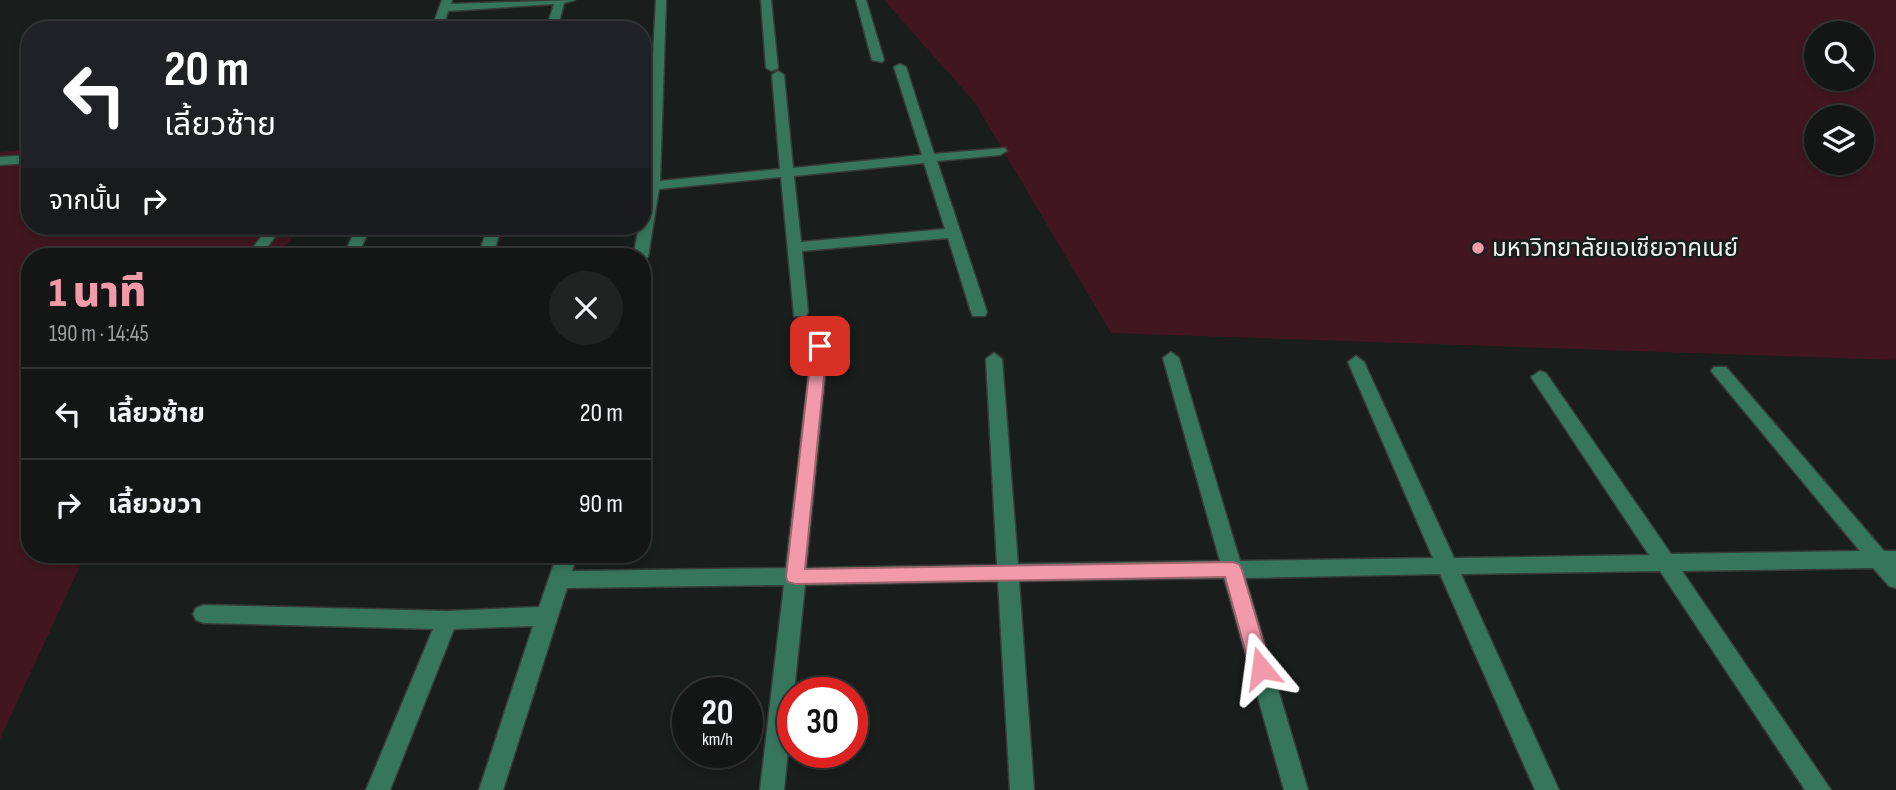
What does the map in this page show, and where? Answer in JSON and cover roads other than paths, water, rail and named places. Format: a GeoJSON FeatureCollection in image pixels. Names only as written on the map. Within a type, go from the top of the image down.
{"type":"FeatureCollection","features":[{"type":"Feature","properties":{"kind":"street"},"geometry":{"type":"LineString","coordinates":[[554,21],[560,0]]}},
{"type":"Feature","properties":{"kind":"street"},"geometry":{"type":"LineString","coordinates":[[439,21],[445,4],[570,0]]}},
{"type":"Feature","properties":{"kind":"street"},"geometry":{"type":"LineString","coordinates":[[651,144],[661,0]]}},
{"type":"Feature","properties":{"kind":"street"},"geometry":{"type":"LineString","coordinates":[[766,0],[787,171],[800,312]]}},
{"type":"Feature","properties":{"kind":"street"},"geometry":{"type":"LineString","coordinates":[[861,0],[878,60]]}},
{"type":"Feature","properties":{"kind":"street"},"geometry":{"type":"LineString","coordinates":[[901,67],[979,312]]}},
{"type":"Feature","properties":{"kind":"street"},"geometry":{"type":"LineString","coordinates":[[651,187],[1000,151]]}},
{"type":"Feature","properties":{"kind":"street"},"geometry":{"type":"LineString","coordinates":[[0,162],[21,160]]}},
{"type":"Feature","properties":{"kind":"street"},"geometry":{"type":"LineString","coordinates":[[794,247],[955,233]]}},
{"type":"Feature","properties":{"kind":"street"},"geometry":{"type":"LineString","coordinates":[[772,790],[820,346]]}},
{"type":"Feature","properties":{"kind":"street"},"geometry":{"type":"LineString","coordinates":[[1171,358],[1297,790]]}},
{"type":"Feature","properties":{"kind":"street"},"geometry":{"type":"LineString","coordinates":[[994,359],[1022,790]]}},
{"type":"Feature","properties":{"kind":"street"},"geometry":{"type":"LineString","coordinates":[[1356,362],[1547,790]]}},
{"type":"Feature","properties":{"kind":"street"},"geometry":{"type":"LineString","coordinates":[[1720,371],[1887,559],[1896,580]]}},
{"type":"Feature","properties":{"kind":"street"},"geometry":{"type":"LineString","coordinates":[[1540,377],[1819,790]]}},
{"type":"Feature","properties":{"kind":"street"},"geometry":{"type":"LineString","coordinates":[[559,580],[1887,559]]}},
{"type":"Feature","properties":{"kind":"street"},"geometry":{"type":"LineString","coordinates":[[491,790],[564,563]]}},
{"type":"Feature","properties":{"kind":"street"},"geometry":{"type":"LineString","coordinates":[[204,614],[447,621],[549,615]]}},
{"type":"Feature","properties":{"kind":"street"},"geometry":{"type":"LineString","coordinates":[[378,790],[447,621]]}},
{"type":"Feature","properties":{"kind":"place","name":"มหาวิทยาลัยเอเชียอาคเนย์"},"geometry":{"type":"Point","coordinates":[1478,248]}}]}
